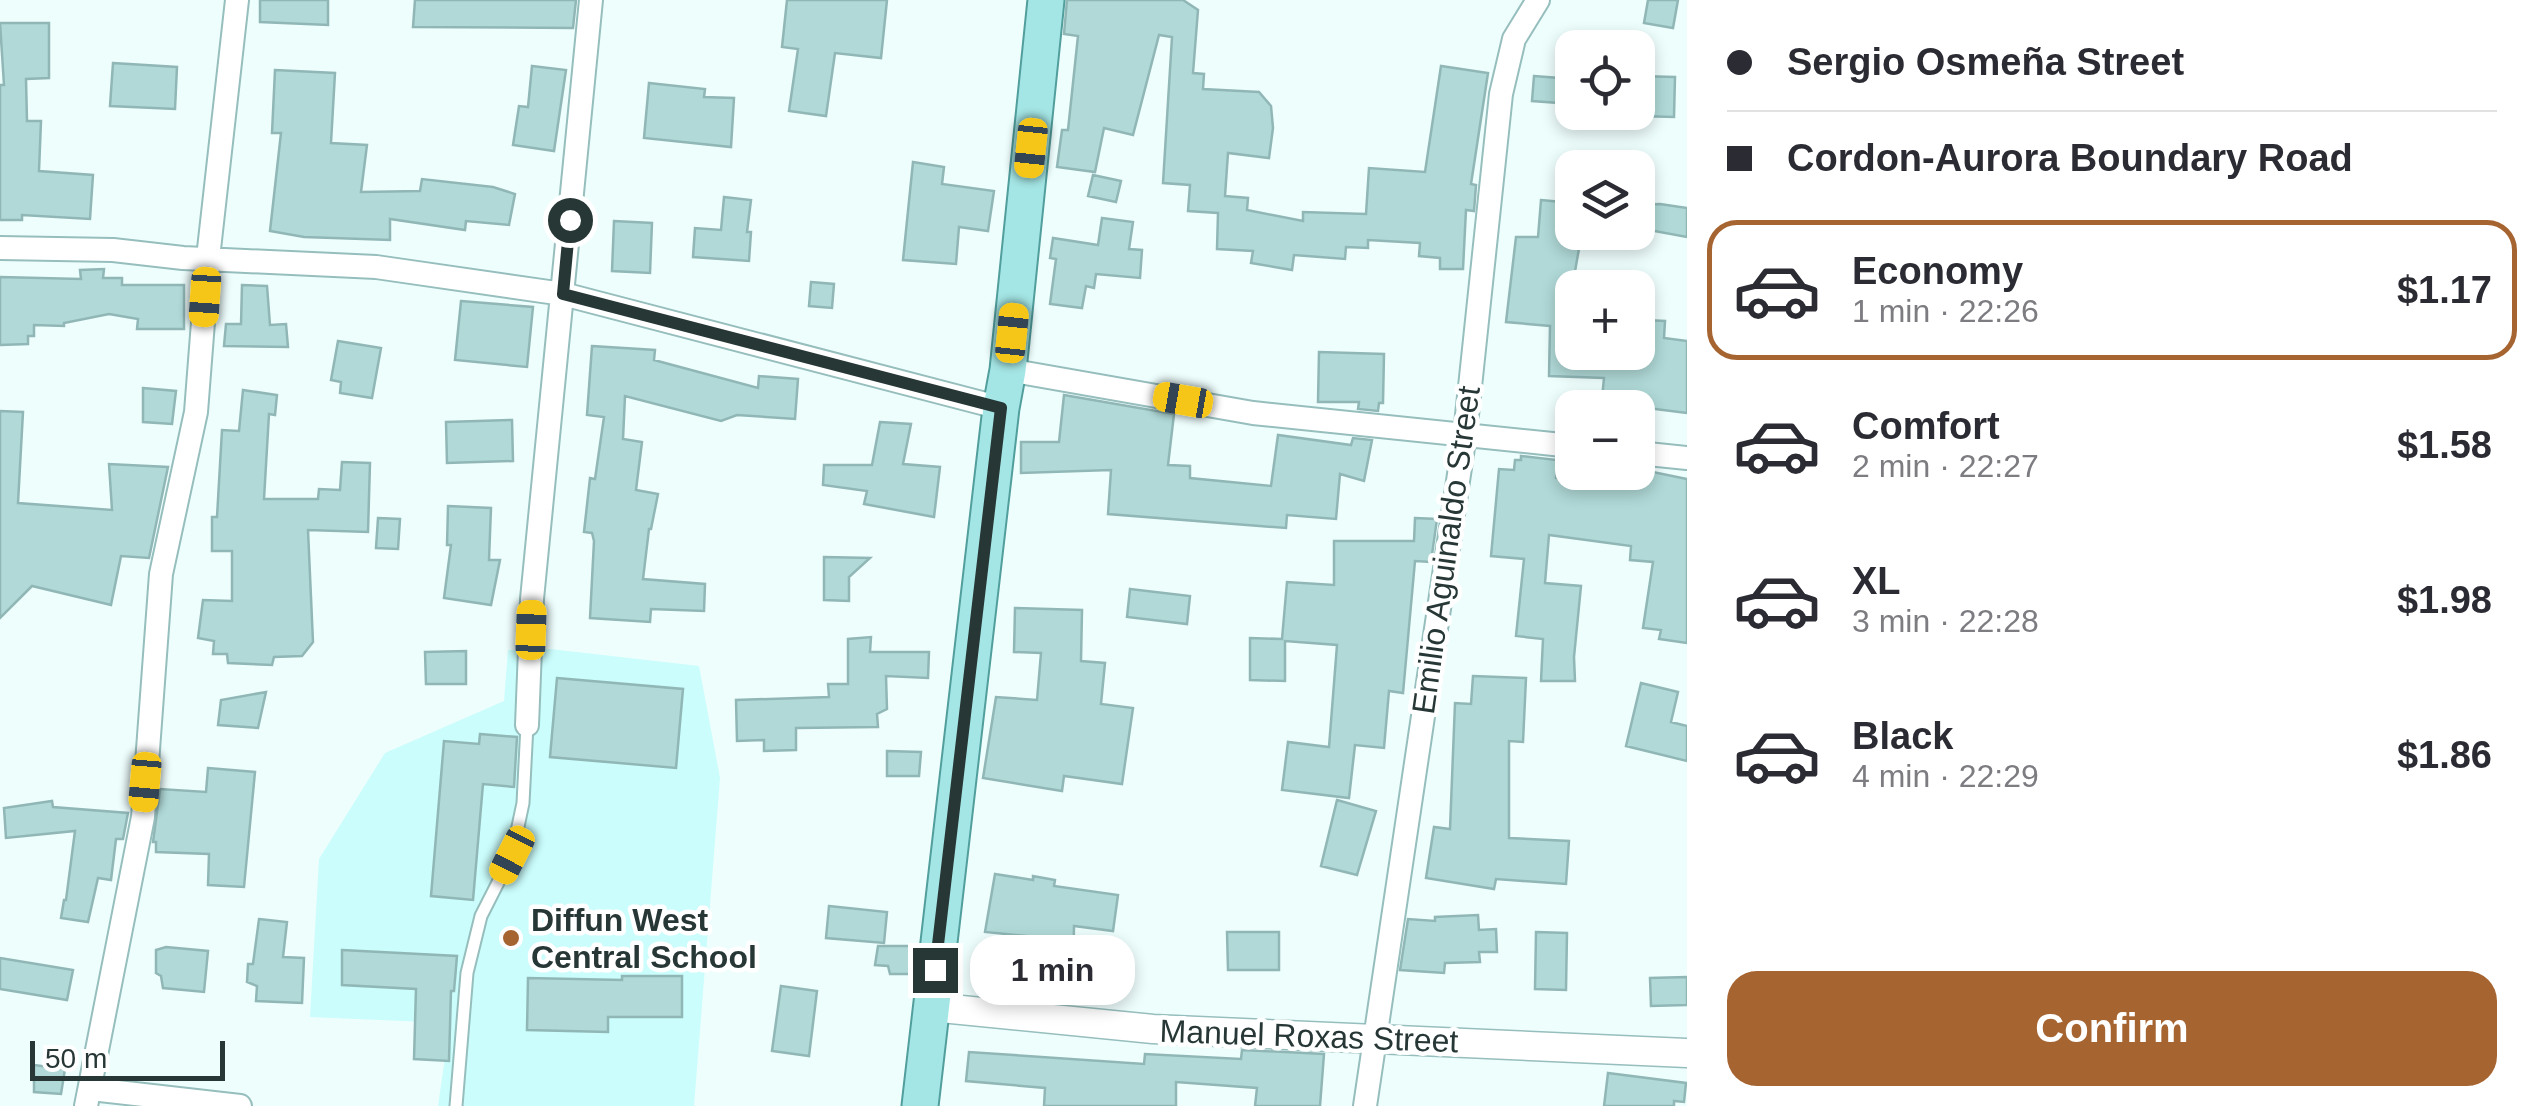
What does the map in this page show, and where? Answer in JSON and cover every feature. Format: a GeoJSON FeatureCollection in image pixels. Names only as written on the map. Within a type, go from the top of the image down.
{"type":"FeatureCollection","features":[{"type":"Feature","properties":{"kind":"main road"},"geometry":{"type":"LineString","coordinates":[[920,1106],[1008,370],[1046,0]]}},
{"type":"Feature","properties":{"kind":"street"},"geometry":{"type":"LineString","coordinates":[[237,0],[208,258],[196,412],[161,574],[142,816],[89,1098],[240,1106]]}},
{"type":"Feature","properties":{"kind":"street"},"geometry":{"type":"LineString","coordinates":[[526,724],[532,599],[591,0]]}},
{"type":"Feature","properties":{"kind":"street","name":"Emilio Aguinaldo Street"},"geometry":{"type":"LineString","coordinates":[[1365,1106],[1465,434],[1500,94],[1514,39],[1538,0]]}},
{"type":"Feature","properties":{"kind":"street"},"geometry":{"type":"LineString","coordinates":[[0,248],[113,250],[376,267],[563,294],[1001,408]]}},
{"type":"Feature","properties":{"kind":"street"},"geometry":{"type":"LineString","coordinates":[[1008,370],[1253,413],[1555,444]]}},
{"type":"Feature","properties":{"kind":"street"},"geometry":{"type":"LineString","coordinates":[[1655,455],[1687,458]]}},
{"type":"Feature","properties":{"kind":"street","name":"Manuel Roxas Street"},"geometry":{"type":"LineString","coordinates":[[931,1007],[1153,1030],[1687,1053]]}},
{"type":"Feature","properties":{"kind":"lane"},"geometry":{"type":"LineString","coordinates":[[456,1106],[467,973],[481,916],[512,855],[523,803],[526,724]]}},
{"type":"Feature","properties":{"kind":"shaded area","name":"Diffun West Central School"},"geometry":{"type":"Polygon","coordinates":[[[550,649],[699,666],[720,778],[694,1106],[438,1106],[450,1023],[310,1017],[319,859],[385,753],[504,701],[508,650],[550,649]]]}},
{"type":"Feature","properties":{"kind":"building"},"geometry":{"type":"Polygon","coordinates":[[[260,0],[328,0],[328,25],[260,22],[260,0]]]}},
{"type":"Feature","properties":{"kind":"building"},"geometry":{"type":"Polygon","coordinates":[[[415,0],[576,0],[573,28],[413,27],[415,0]]]}},
{"type":"Feature","properties":{"kind":"building"},"geometry":{"type":"Polygon","coordinates":[[[787,0],[887,0],[881,58],[835,53],[826,116],[789,111],[798,49],[782,47],[787,0]]]}},
{"type":"Feature","properties":{"kind":"building"},"geometry":{"type":"Polygon","coordinates":[[[1067,0],[1183,0],[1198,10],[1193,73],[1204,74],[1203,89],[1259,92],[1271,106],[1269,158],[1228,153],[1225,196],[1248,198],[1247,210],[1303,221],[1303,212],[1366,214],[1369,168],[1425,172],[1441,66],[1488,73],[1471,184],[1476,185],[1474,211],[1466,210],[1463,269],[1440,269],[1440,258],[1419,256],[1420,243],[1368,240],[1368,248],[1346,247],[1345,259],[1294,255],[1292,270],[1251,263],[1253,251],[1217,249],[1218,213],[1188,211],[1190,185],[1163,183],[1172,37],[1159,35],[1133,135],[1104,128],[1095,172],[1057,167],[1062,130],[1068,130],[1078,36],[1064,34],[1067,0]]]}},
{"type":"Feature","properties":{"kind":"building"},"geometry":{"type":"Polygon","coordinates":[[[1648,0],[1678,0],[1673,28],[1644,23],[1648,0]]]}},
{"type":"Feature","properties":{"kind":"building"},"geometry":{"type":"Polygon","coordinates":[[[0,23],[49,23],[49,78],[26,79],[27,121],[41,121],[39,171],[93,175],[90,219],[22,215],[22,220],[0,220],[0,85],[4,85],[0,23]]]}},
{"type":"Feature","properties":{"kind":"building"},"geometry":{"type":"Polygon","coordinates":[[[113,63],[177,67],[175,109],[110,106],[113,63]]]}},
{"type":"Feature","properties":{"kind":"building"},"geometry":{"type":"Polygon","coordinates":[[[532,66],[566,70],[554,151],[513,145],[519,106],[528,107],[532,66]]]}},
{"type":"Feature","properties":{"kind":"building"},"geometry":{"type":"Polygon","coordinates":[[[275,70],[335,73],[331,143],[367,145],[361,192],[420,191],[422,179],[493,187],[515,194],[509,225],[466,221],[465,230],[390,219],[390,240],[304,237],[270,231],[281,133],[272,133],[275,70]]]}},
{"type":"Feature","properties":{"kind":"building"},"geometry":{"type":"Polygon","coordinates":[[[1534,76],[1555,78],[1555,103],[1532,101],[1534,76]]]}},
{"type":"Feature","properties":{"kind":"building"},"geometry":{"type":"Polygon","coordinates":[[[1655,76],[1675,77],[1674,117],[1655,116],[1655,76]]]}},
{"type":"Feature","properties":{"kind":"building"},"geometry":{"type":"Polygon","coordinates":[[[649,83],[705,89],[704,97],[734,98],[731,147],[644,138],[649,83]]]}},
{"type":"Feature","properties":{"kind":"building"},"geometry":{"type":"Polygon","coordinates":[[[913,162],[944,167],[942,184],[994,191],[988,231],[959,227],[956,264],[903,260],[913,162]]]}},
{"type":"Feature","properties":{"kind":"building"},"geometry":{"type":"Polygon","coordinates":[[[1093,175],[1121,181],[1116,202],[1088,196],[1093,175]]]}},
{"type":"Feature","properties":{"kind":"building"},"geometry":{"type":"Polygon","coordinates":[[[724,197],[751,200],[749,261],[693,257],[695,228],[721,230],[724,197]]]}},
{"type":"Feature","properties":{"kind":"building"},"geometry":{"type":"Polygon","coordinates":[[[1541,200],[1555,201],[1555,250],[1579,250],[1575,270],[1555,270],[1555,370],[1655,370],[1655,320],[1665,321],[1664,338],[1687,341],[1687,413],[1655,409],[1655,390],[1603,390],[1604,378],[1549,376],[1550,326],[1506,322],[1516,237],[1538,237],[1541,200]]]}},
{"type":"Feature","properties":{"kind":"building"},"geometry":{"type":"Polygon","coordinates":[[[1655,204],[1687,208],[1687,237],[1655,231],[1655,204]]]}},
{"type":"Feature","properties":{"kind":"building"},"geometry":{"type":"Polygon","coordinates":[[[1102,218],[1133,222],[1129,249],[1142,250],[1140,278],[1096,274],[1094,288],[1086,286],[1082,308],[1050,304],[1056,259],[1050,258],[1053,238],[1098,245],[1102,218]]]}},
{"type":"Feature","properties":{"kind":"building"},"geometry":{"type":"Polygon","coordinates":[[[614,221],[652,223],[650,273],[612,271],[614,221]]]}},
{"type":"Feature","properties":{"kind":"building"},"geometry":{"type":"Polygon","coordinates":[[[104,269],[103,278],[122,278],[122,285],[184,285],[184,329],[137,329],[138,319],[109,314],[64,326],[34,325],[34,336],[28,336],[28,344],[0,345],[0,277],[81,279],[80,270],[104,269]]]}},
{"type":"Feature","properties":{"kind":"building"},"geometry":{"type":"Polygon","coordinates":[[[811,282],[834,284],[832,308],[809,306],[811,282]]]}},
{"type":"Feature","properties":{"kind":"building"},"geometry":{"type":"Polygon","coordinates":[[[242,285],[267,286],[270,325],[286,324],[288,347],[224,346],[226,324],[241,324],[242,285]]]}},
{"type":"Feature","properties":{"kind":"building"},"geometry":{"type":"Polygon","coordinates":[[[461,301],[533,307],[527,367],[455,360],[461,301]]]}},
{"type":"Feature","properties":{"kind":"building"},"geometry":{"type":"Polygon","coordinates":[[[338,341],[381,348],[372,398],[340,393],[341,382],[331,380],[338,341]]]}},
{"type":"Feature","properties":{"kind":"building"},"geometry":{"type":"Polygon","coordinates":[[[592,346],[655,350],[654,360],[758,388],[759,376],[798,379],[795,419],[737,415],[721,421],[625,396],[623,439],[642,442],[636,490],[658,494],[643,579],[705,584],[704,611],[651,609],[650,622],[590,618],[594,541],[592,533],[584,532],[590,478],[595,479],[604,417],[587,415],[592,346]]]}},
{"type":"Feature","properties":{"kind":"building"},"geometry":{"type":"Polygon","coordinates":[[[1319,352],[1384,354],[1383,403],[1379,403],[1378,411],[1358,409],[1359,402],[1318,402],[1319,352]]]}},
{"type":"Feature","properties":{"kind":"building"},"geometry":{"type":"Polygon","coordinates":[[[143,388],[176,391],[172,424],[143,422],[143,388]]]}},
{"type":"Feature","properties":{"kind":"building"},"geometry":{"type":"Polygon","coordinates":[[[243,390],[277,395],[275,415],[269,414],[264,499],[318,499],[319,489],[340,490],[342,462],[370,463],[368,532],[308,530],[313,642],[302,656],[274,657],[272,665],[228,663],[227,654],[213,654],[214,641],[198,638],[203,600],[232,601],[232,551],[212,551],[212,517],[217,517],[222,430],[239,431],[243,390]]]}},
{"type":"Feature","properties":{"kind":"building"},"geometry":{"type":"Polygon","coordinates":[[[1064,395],[1174,414],[1168,465],[1190,466],[1190,478],[1271,486],[1278,435],[1351,445],[1353,438],[1372,440],[1364,481],[1340,474],[1336,519],[1287,515],[1286,528],[1108,514],[1111,470],[1021,473],[1021,442],[1059,442],[1064,395]]]}},
{"type":"Feature","properties":{"kind":"building"},"geometry":{"type":"Polygon","coordinates":[[[0,411],[23,412],[18,503],[112,510],[109,464],[168,467],[149,558],[121,556],[111,605],[32,586],[0,618],[0,411]]]}},
{"type":"Feature","properties":{"kind":"building"},"geometry":{"type":"Polygon","coordinates":[[[512,420],[513,461],[447,463],[446,422],[512,420]]]}},
{"type":"Feature","properties":{"kind":"building"},"geometry":{"type":"Polygon","coordinates":[[[880,422],[911,424],[903,464],[940,467],[934,517],[864,504],[867,491],[823,485],[824,465],[872,465],[880,422]]]}},
{"type":"Feature","properties":{"kind":"building"},"geometry":{"type":"Polygon","coordinates":[[[1521,456],[1555,460],[1555,490],[1655,490],[1655,472],[1687,479],[1687,643],[1659,639],[1661,630],[1643,628],[1653,562],[1630,560],[1631,546],[1549,535],[1545,583],[1581,586],[1575,681],[1541,681],[1543,639],[1516,636],[1524,559],[1491,556],[1499,469],[1514,470],[1515,460],[1521,460],[1521,456]]]}},
{"type":"Feature","properties":{"kind":"building"},"geometry":{"type":"Polygon","coordinates":[[[448,506],[491,508],[489,560],[500,560],[491,605],[444,598],[451,545],[447,545],[448,506]]]}},
{"type":"Feature","properties":{"kind":"building"},"geometry":{"type":"Polygon","coordinates":[[[378,518],[400,519],[398,549],[376,548],[378,518]]]}},
{"type":"Feature","properties":{"kind":"building"},"geometry":{"type":"Polygon","coordinates":[[[1415,518],[1437,519],[1431,562],[1415,561],[1403,693],[1389,691],[1384,748],[1355,745],[1349,798],[1282,790],[1288,742],[1329,747],[1337,645],[1285,641],[1285,681],[1250,680],[1250,638],[1282,639],[1287,582],[1334,585],[1334,541],[1414,541],[1415,518]]]}},
{"type":"Feature","properties":{"kind":"building"},"geometry":{"type":"Polygon","coordinates":[[[824,557],[870,558],[849,577],[849,601],[824,600],[824,557]]]}},
{"type":"Feature","properties":{"kind":"building"},"geometry":{"type":"Polygon","coordinates":[[[1130,589],[1190,596],[1187,624],[1127,617],[1130,589]]]}},
{"type":"Feature","properties":{"kind":"building"},"geometry":{"type":"Polygon","coordinates":[[[1015,608],[1082,610],[1081,661],[1105,663],[1101,704],[1133,708],[1122,784],[1064,776],[1062,791],[983,778],[996,697],[1037,700],[1041,653],[1014,652],[1015,608]]]}},
{"type":"Feature","properties":{"kind":"building"},"geometry":{"type":"Polygon","coordinates":[[[871,637],[870,652],[929,652],[928,678],[886,676],[887,709],[877,714],[878,727],[796,728],[796,750],[764,751],[764,740],[737,741],[736,700],[829,697],[828,684],[848,684],[848,639],[871,637]]]}},
{"type":"Feature","properties":{"kind":"building"},"geometry":{"type":"Polygon","coordinates":[[[466,651],[466,684],[426,684],[425,652],[466,651]]]}},
{"type":"Feature","properties":{"kind":"building"},"geometry":{"type":"Polygon","coordinates":[[[1473,676],[1526,678],[1523,742],[1509,741],[1509,838],[1569,841],[1566,884],[1496,879],[1494,889],[1426,878],[1434,827],[1450,829],[1455,703],[1471,704],[1473,676]]]}},
{"type":"Feature","properties":{"kind":"building"},"geometry":{"type":"Polygon","coordinates":[[[557,678],[683,689],[676,768],[550,757],[557,678]]]}},
{"type":"Feature","properties":{"kind":"building"},"geometry":{"type":"Polygon","coordinates":[[[1641,683],[1678,692],[1671,722],[1687,726],[1687,761],[1626,746],[1641,683]]]}},
{"type":"Feature","properties":{"kind":"building"},"geometry":{"type":"Polygon","coordinates":[[[266,692],[258,728],[218,725],[221,700],[266,692]]]}},
{"type":"Feature","properties":{"kind":"building"},"geometry":{"type":"Polygon","coordinates":[[[480,734],[517,737],[514,787],[483,784],[473,900],[431,896],[444,741],[479,744],[480,734]]]}},
{"type":"Feature","properties":{"kind":"building"},"geometry":{"type":"Polygon","coordinates":[[[887,751],[921,752],[919,776],[887,776],[887,751]]]}},
{"type":"Feature","properties":{"kind":"building"},"geometry":{"type":"Polygon","coordinates":[[[208,768],[255,772],[244,887],[208,885],[209,854],[156,852],[153,842],[160,789],[206,792],[208,768]]]}},
{"type":"Feature","properties":{"kind":"building"},"geometry":{"type":"Polygon","coordinates":[[[1337,800],[1376,811],[1357,875],[1321,866],[1337,800]]]}},
{"type":"Feature","properties":{"kind":"building"},"geometry":{"type":"Polygon","coordinates":[[[52,801],[53,807],[128,813],[123,839],[116,839],[111,880],[98,878],[88,922],[61,918],[75,831],[6,838],[4,808],[52,801]]]}},
{"type":"Feature","properties":{"kind":"building"},"geometry":{"type":"Polygon","coordinates":[[[995,874],[1033,880],[1033,876],[1055,880],[1054,886],[1118,895],[1113,931],[1074,926],[1073,979],[1045,979],[1046,938],[985,932],[995,874]]]}},
{"type":"Feature","properties":{"kind":"building"},"geometry":{"type":"Polygon","coordinates":[[[829,906],[887,912],[884,943],[826,938],[829,906]]]}},
{"type":"Feature","properties":{"kind":"building"},"geometry":{"type":"Polygon","coordinates":[[[1478,915],[1479,930],[1496,929],[1497,952],[1479,952],[1480,962],[1445,963],[1444,973],[1400,970],[1408,919],[1435,921],[1435,917],[1478,915]]]}},
{"type":"Feature","properties":{"kind":"building"},"geometry":{"type":"Polygon","coordinates":[[[259,919],[287,922],[283,957],[304,958],[302,1003],[256,1001],[257,986],[247,982],[259,919]]]}},
{"type":"Feature","properties":{"kind":"building"},"geometry":{"type":"Polygon","coordinates":[[[1227,932],[1279,932],[1279,970],[1228,970],[1227,932]]]}},
{"type":"Feature","properties":{"kind":"building"},"geometry":{"type":"Polygon","coordinates":[[[1536,932],[1567,933],[1566,990],[1535,989],[1536,932]]]}},
{"type":"Feature","properties":{"kind":"building"},"geometry":{"type":"Polygon","coordinates":[[[878,946],[913,946],[911,974],[890,974],[888,966],[875,965],[878,946]]]}},
{"type":"Feature","properties":{"kind":"building"},"geometry":{"type":"Polygon","coordinates":[[[166,947],[208,951],[204,992],[163,988],[161,976],[156,973],[156,950],[166,947]]]}},
{"type":"Feature","properties":{"kind":"building"},"geometry":{"type":"Polygon","coordinates":[[[342,950],[457,956],[451,991],[449,1061],[414,1059],[416,989],[342,985],[342,950]]]}},
{"type":"Feature","properties":{"kind":"building"},"geometry":{"type":"Polygon","coordinates":[[[0,958],[73,970],[67,1000],[0,989],[0,958]]]}},
{"type":"Feature","properties":{"kind":"building"},"geometry":{"type":"Polygon","coordinates":[[[622,976],[682,976],[682,1017],[608,1017],[608,1032],[527,1030],[528,978],[622,980],[622,976]]]}},
{"type":"Feature","properties":{"kind":"building"},"geometry":{"type":"Polygon","coordinates":[[[1687,977],[1687,1005],[1651,1006],[1650,978],[1687,977]]]}},
{"type":"Feature","properties":{"kind":"building"},"geometry":{"type":"Polygon","coordinates":[[[781,986],[817,991],[809,1056],[772,1051],[781,986]]]}},
{"type":"Feature","properties":{"kind":"building"},"geometry":{"type":"Polygon","coordinates":[[[1242,1050],[1324,1054],[1320,1106],[1255,1106],[1257,1088],[1176,1082],[1176,1106],[1044,1106],[1045,1088],[966,1081],[969,1052],[1144,1064],[1145,1054],[1241,1059],[1242,1050]]]}},
{"type":"Feature","properties":{"kind":"building"},"geometry":{"type":"Polygon","coordinates":[[[34,1065],[65,1069],[61,1094],[34,1092],[34,1065]]]}},
{"type":"Feature","properties":{"kind":"building"},"geometry":{"type":"Polygon","coordinates":[[[1608,1073],[1686,1083],[1684,1102],[1674,1101],[1674,1106],[1604,1106],[1608,1073]]]}},
{"type":"Feature","properties":{"kind":"place","name":"Diffun West Central School"},"geometry":{"type":"Point","coordinates":[511,938]}},
{"type":"Feature","properties":{"kind":"route"},"geometry":{"type":"LineString","coordinates":[[570,220],[563,294],[1001,408],[935,970]]}}]}
